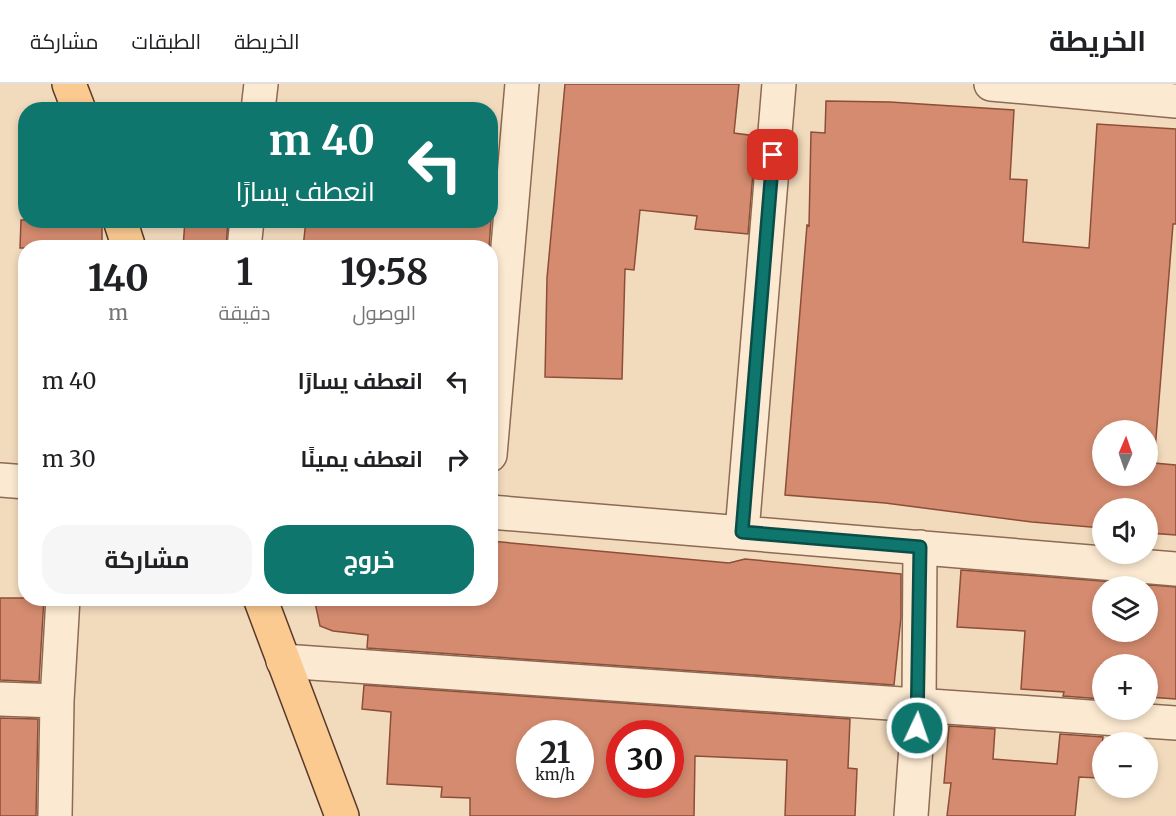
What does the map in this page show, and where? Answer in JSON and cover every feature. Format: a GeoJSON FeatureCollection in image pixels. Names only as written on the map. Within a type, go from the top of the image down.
{"type":"FeatureCollection","features":[{"type":"Feature","properties":{"kind":"main road"},"geometry":{"type":"LineString","coordinates":[[69,84],[76,102]]}},
{"type":"Feature","properties":{"kind":"main road"},"geometry":{"type":"LineString","coordinates":[[263,606],[342,816]]}},
{"type":"Feature","properties":{"kind":"street"},"geometry":{"type":"LineString","coordinates":[[259,102],[261,84]]}},
{"type":"Feature","properties":{"kind":"street"},"geometry":{"type":"LineString","coordinates":[[498,362],[522,84]]}},
{"type":"Feature","properties":{"kind":"street"},"geometry":{"type":"LineString","coordinates":[[742,532],[779,84]]}},
{"type":"Feature","properties":{"kind":"street"},"geometry":{"type":"LineString","coordinates":[[991,84],[1176,101]]}},
{"type":"Feature","properties":{"kind":"street"},"geometry":{"type":"LineString","coordinates":[[0,480],[18,481]]}},
{"type":"Feature","properties":{"kind":"street"},"geometry":{"type":"LineString","coordinates":[[498,513],[1176,569]]}},
{"type":"Feature","properties":{"kind":"street"},"geometry":{"type":"LineString","coordinates":[[911,816],[919,705],[920,547]]}},
{"type":"Feature","properties":{"kind":"street"},"geometry":{"type":"LineString","coordinates":[[55,816],[57,701],[63,606]]}},
{"type":"Feature","properties":{"kind":"street"},"geometry":{"type":"LineString","coordinates":[[284,661],[1176,723]]}},
{"type":"Feature","properties":{"kind":"street"},"geometry":{"type":"LineString","coordinates":[[0,699],[57,701]]}},
{"type":"Feature","properties":{"kind":"building"},"geometry":{"type":"Polygon","coordinates":[[[565,84],[739,84],[734,133],[756,136],[748,234],[695,229],[697,216],[640,210],[634,270],[625,269],[622,379],[545,377],[547,278],[565,84]]]}},
{"type":"Feature","properties":{"kind":"building"},"geometry":{"type":"Polygon","coordinates":[[[826,101],[890,102],[1014,110],[1010,179],[1027,180],[1023,242],[1089,248],[1097,124],[1176,129],[1176,224],[1173,224],[1157,420],[1092,420],[1092,486],[1158,486],[1158,463],[1176,465],[1176,535],[1158,534],[1158,498],[1092,498],[1092,527],[1032,522],[885,503],[785,495],[807,225],[809,226],[811,132],[825,133],[826,101]]]}},
{"type":"Feature","properties":{"kind":"building"},"geometry":{"type":"Polygon","coordinates":[[[21,228],[102,228],[102,240],[20,240],[21,228]]]}},
{"type":"Feature","properties":{"kind":"building"},"geometry":{"type":"Polygon","coordinates":[[[184,228],[227,228],[227,240],[184,240],[184,228]]]}},
{"type":"Feature","properties":{"kind":"building"},"geometry":{"type":"Polygon","coordinates":[[[305,228],[490,228],[490,240],[304,240],[305,228]]]}},
{"type":"Feature","properties":{"kind":"building"},"geometry":{"type":"Polygon","coordinates":[[[498,542],[729,563],[745,559],[901,574],[901,617],[894,685],[367,648],[368,635],[333,631],[320,626],[316,606],[498,606],[498,542]]]}},
{"type":"Feature","properties":{"kind":"building"},"geometry":{"type":"Polygon","coordinates":[[[961,570],[1092,580],[1092,642],[1158,642],[1158,586],[1176,587],[1176,699],[1158,698],[1158,654],[1092,654],[1092,698],[1063,696],[1064,692],[1021,689],[1025,631],[957,627],[961,570]]]}},
{"type":"Feature","properties":{"kind":"building"},"geometry":{"type":"Polygon","coordinates":[[[0,598],[18,598],[18,606],[44,606],[39,682],[0,680],[0,598]]]}},
{"type":"Feature","properties":{"kind":"building"},"geometry":{"type":"Polygon","coordinates":[[[364,685],[850,719],[848,768],[857,769],[855,816],[785,816],[787,760],[695,756],[694,816],[470,816],[470,798],[441,797],[442,787],[387,784],[391,712],[362,709],[364,685]]]}},
{"type":"Feature","properties":{"kind":"building"},"geometry":{"type":"Polygon","coordinates":[[[0,718],[38,719],[36,816],[0,816],[0,718]]]}},
{"type":"Feature","properties":{"kind":"building"},"geometry":{"type":"Polygon","coordinates":[[[949,726],[995,729],[993,759],[1057,764],[1060,734],[1092,736],[1092,778],[1079,777],[1075,816],[947,816],[951,783],[944,783],[949,726]]]}},
{"type":"Feature","properties":{"kind":"route"},"geometry":{"type":"LineString","coordinates":[[773,155],[742,532],[920,547],[917,728]]}}]}
